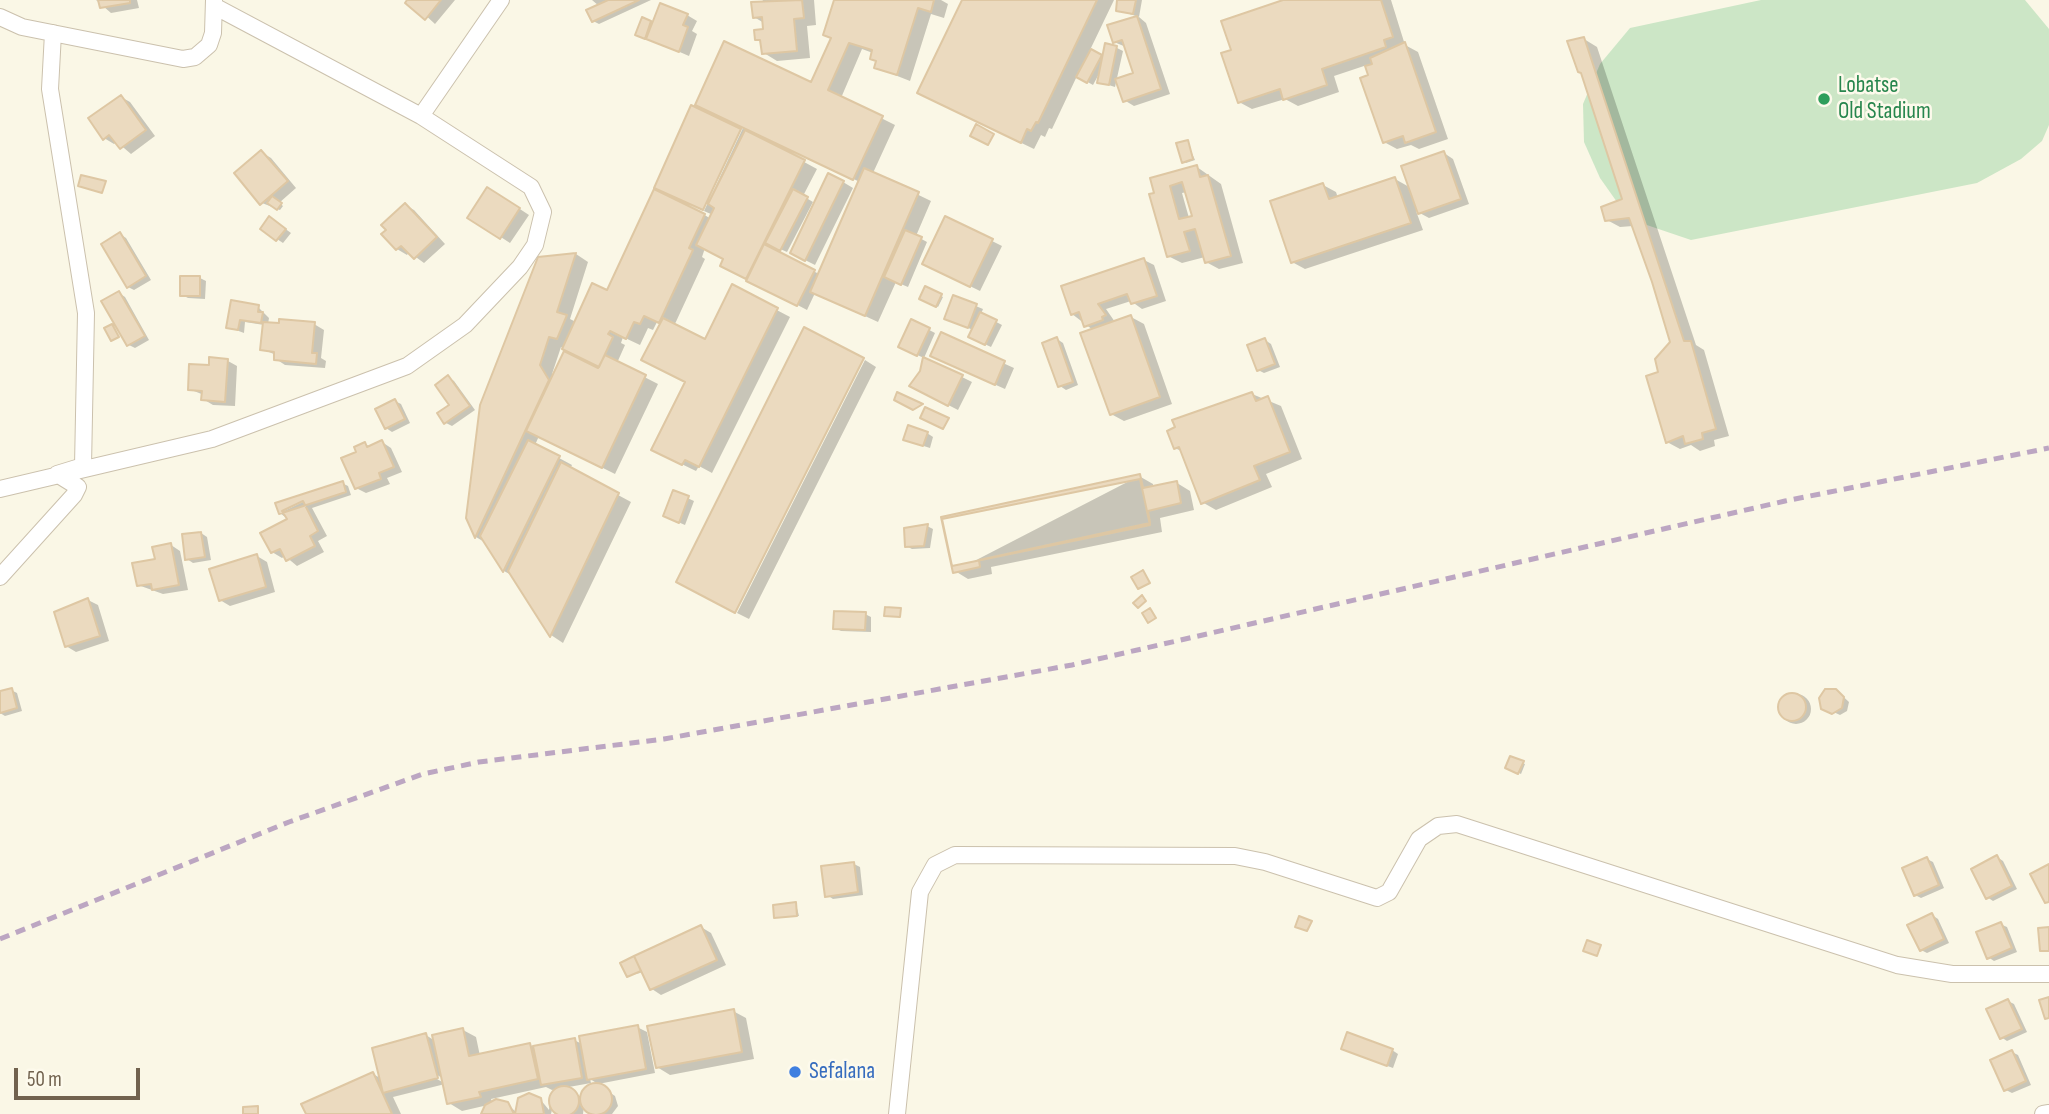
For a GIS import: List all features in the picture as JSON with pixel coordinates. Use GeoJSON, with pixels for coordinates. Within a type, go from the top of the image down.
{"type":"FeatureCollection","features":[{"type":"Feature","properties":{"kind":"street"},"geometry":{"type":"LineString","coordinates":[[421,116],[501,0]]}},
{"type":"Feature","properties":{"kind":"street"},"geometry":{"type":"LineString","coordinates":[[0,17],[22,27],[183,59],[195,57],[209,45],[214,3],[421,116],[531,187],[543,212],[535,245],[520,267],[489,303],[465,325],[423,356],[385,375],[212,439],[0,489]]}},
{"type":"Feature","properties":{"kind":"street"},"geometry":{"type":"LineString","coordinates":[[53,33],[50,89],[84,293],[87,338],[83,466],[57,474]]}},
{"type":"Feature","properties":{"kind":"street"},"geometry":{"type":"LineString","coordinates":[[0,577],[79,487],[57,474]]}},
{"type":"Feature","properties":{"kind":"street"},"geometry":{"type":"LineString","coordinates":[[897,1114],[920,892],[935,865],[955,855],[1235,856],[1265,862],[1377,898],[1389,892],[1419,839],[1438,826],[1457,824],[1898,965],[1952,974],[2049,974]]}},
{"type":"Feature","properties":{"kind":"street"},"geometry":{"type":"LineString","coordinates":[[2043,1114],[2049,1113]]}},
{"type":"Feature","properties":{"kind":"green space"},"geometry":{"type":"Polygon","coordinates":[[[1761,0],[2025,0],[2049,29],[2049,125],[2042,141],[2021,159],[1977,183],[1691,240],[1629,219],[1600,178],[1584,142],[1583,104],[1600,64],[1630,28],[1761,0]]]}},
{"type":"Feature","properties":{"kind":"building"},"geometry":{"type":"Polygon","coordinates":[[[98,0],[130,0],[130,3],[100,8],[98,0]]]}},
{"type":"Feature","properties":{"kind":"building"},"geometry":{"type":"Polygon","coordinates":[[[407,0],[441,0],[425,20],[405,3],[407,0]]]}},
{"type":"Feature","properties":{"kind":"building"},"geometry":{"type":"Polygon","coordinates":[[[608,0],[639,0],[592,22],[586,10],[608,0]]]}},
{"type":"Feature","properties":{"kind":"building"},"geometry":{"type":"Polygon","coordinates":[[[802,0],[804,18],[794,19],[797,51],[762,54],[760,40],[755,40],[754,30],[763,29],[762,17],[753,18],[751,2],[802,0]]]}},
{"type":"Feature","properties":{"kind":"building"},"geometry":{"type":"Polygon","coordinates":[[[834,0],[934,0],[931,12],[918,8],[897,75],[874,68],[876,61],[870,59],[872,50],[849,43],[828,90],[883,116],[853,180],[695,105],[724,41],[811,82],[831,38],[823,35],[834,0]]]}},
{"type":"Feature","properties":{"kind":"building"},"geometry":{"type":"Polygon","coordinates":[[[962,0],[1097,0],[1038,123],[1036,122],[1031,131],[1027,129],[1021,143],[917,93],[962,0]]]}},
{"type":"Feature","properties":{"kind":"building"},"geometry":{"type":"Polygon","coordinates":[[[1117,0],[1136,0],[1133,14],[1116,11],[1117,0]]]}},
{"type":"Feature","properties":{"kind":"building"},"geometry":{"type":"Polygon","coordinates":[[[1283,0],[1381,0],[1393,37],[1384,40],[1386,47],[1322,69],[1327,85],[1283,100],[1280,89],[1238,103],[1221,53],[1231,50],[1221,21],[1283,0]]]}},
{"type":"Feature","properties":{"kind":"building"},"geometry":{"type":"Polygon","coordinates":[[[660,3],[688,14],[683,25],[688,27],[679,52],[646,39],[660,3]]]}},
{"type":"Feature","properties":{"kind":"building"},"geometry":{"type":"Polygon","coordinates":[[[1137,16],[1161,89],[1123,102],[1115,79],[1133,73],[1122,40],[1113,43],[1107,25],[1137,16]]]}},
{"type":"Feature","properties":{"kind":"building"},"geometry":{"type":"Polygon","coordinates":[[[642,17],[651,21],[645,39],[635,35],[642,17]]]}},
{"type":"Feature","properties":{"kind":"building"},"geometry":{"type":"Polygon","coordinates":[[[1584,37],[1684,341],[1691,341],[1716,429],[1702,433],[1703,439],[1685,444],[1683,436],[1666,443],[1646,376],[1658,372],[1655,359],[1670,342],[1652,282],[1629,218],[1605,221],[1601,207],[1622,199],[1581,73],[1578,72],[1567,41],[1584,37]]]}},
{"type":"Feature","properties":{"kind":"building"},"geometry":{"type":"Polygon","coordinates":[[[1405,42],[1436,132],[1405,143],[1403,136],[1383,143],[1360,78],[1368,75],[1365,66],[1372,64],[1370,58],[1405,42]]]}},
{"type":"Feature","properties":{"kind":"building"},"geometry":{"type":"Polygon","coordinates":[[[1105,43],[1117,46],[1109,85],[1097,83],[1105,43]]]}},
{"type":"Feature","properties":{"kind":"building"},"geometry":{"type":"Polygon","coordinates":[[[1091,49],[1102,55],[1087,83],[1076,77],[1091,49]]]}},
{"type":"Feature","properties":{"kind":"building"},"geometry":{"type":"Polygon","coordinates":[[[121,95],[146,130],[120,149],[109,135],[103,140],[88,118],[121,95]]]}},
{"type":"Feature","properties":{"kind":"building"},"geometry":{"type":"Polygon","coordinates":[[[691,105],[741,129],[703,210],[654,188],[691,105]]]}},
{"type":"Feature","properties":{"kind":"building"},"geometry":{"type":"Polygon","coordinates":[[[976,124],[994,134],[988,145],[970,136],[976,124]]]}},
{"type":"Feature","properties":{"kind":"building"},"geometry":{"type":"Polygon","coordinates":[[[745,130],[805,160],[746,279],[720,266],[723,259],[696,245],[714,208],[708,204],[745,130]]]}},
{"type":"Feature","properties":{"kind":"building"},"geometry":{"type":"Polygon","coordinates":[[[1188,140],[1193,159],[1182,163],[1176,143],[1188,140]]]}},
{"type":"Feature","properties":{"kind":"building"},"geometry":{"type":"Polygon","coordinates":[[[261,150],[288,181],[260,205],[234,173],[261,150]]]}},
{"type":"Feature","properties":{"kind":"building"},"geometry":{"type":"Polygon","coordinates":[[[1444,151],[1461,199],[1418,214],[1401,166],[1444,151]]]}},
{"type":"Feature","properties":{"kind":"building"},"geometry":{"type":"Polygon","coordinates":[[[1197,165],[1200,177],[1208,175],[1231,256],[1205,263],[1195,229],[1184,232],[1190,251],[1167,257],[1149,194],[1154,193],[1150,178],[1197,165]],[[1182,182],[1170,186],[1179,219],[1192,216],[1182,182]]]}},
{"type":"Feature","properties":{"kind":"building"},"geometry":{"type":"Polygon","coordinates":[[[864,168],[919,192],[865,316],[810,292],[864,168]]]}},
{"type":"Feature","properties":{"kind":"building"},"geometry":{"type":"Polygon","coordinates":[[[828,173],[844,181],[805,261],[790,253],[828,173]]]}},
{"type":"Feature","properties":{"kind":"building"},"geometry":{"type":"Polygon","coordinates":[[[81,175],[106,181],[102,193],[78,186],[81,175]]]}},
{"type":"Feature","properties":{"kind":"building"},"geometry":{"type":"Polygon","coordinates":[[[1395,177],[1411,223],[1291,263],[1270,201],[1323,183],[1329,199],[1395,177]]]}},
{"type":"Feature","properties":{"kind":"building"},"geometry":{"type":"Polygon","coordinates":[[[487,187],[520,208],[500,239],[467,218],[487,187]]]}},
{"type":"Feature","properties":{"kind":"building"},"geometry":{"type":"Polygon","coordinates":[[[654,189],[705,214],[689,248],[693,250],[659,323],[644,316],[640,324],[634,322],[626,339],[610,331],[608,334],[613,337],[599,367],[562,349],[592,283],[607,290],[654,189]]]}},
{"type":"Feature","properties":{"kind":"building"},"geometry":{"type":"Polygon","coordinates":[[[793,189],[808,197],[780,251],[765,243],[793,189]]]}},
{"type":"Feature","properties":{"kind":"building"},"geometry":{"type":"Polygon","coordinates":[[[272,196],[282,203],[277,210],[267,203],[272,196]]]}},
{"type":"Feature","properties":{"kind":"building"},"geometry":{"type":"Polygon","coordinates":[[[405,203],[437,237],[414,259],[401,246],[396,250],[381,234],[386,230],[381,225],[405,203]]]}},
{"type":"Feature","properties":{"kind":"building"},"geometry":{"type":"Polygon","coordinates":[[[269,216],[286,229],[276,241],[260,229],[269,216]]]}},
{"type":"Feature","properties":{"kind":"building"},"geometry":{"type":"Polygon","coordinates":[[[945,216],[993,239],[970,287],[922,264],[945,216]]]}},
{"type":"Feature","properties":{"kind":"building"},"geometry":{"type":"Polygon","coordinates":[[[905,230],[922,237],[901,285],[884,277],[905,230]]]}},
{"type":"Feature","properties":{"kind":"building"},"geometry":{"type":"Polygon","coordinates":[[[120,232],[146,276],[127,288],[101,244],[120,232]]]}},
{"type":"Feature","properties":{"kind":"building"},"geometry":{"type":"Polygon","coordinates":[[[764,244],[815,270],[797,306],[746,281],[764,244]]]}},
{"type":"Feature","properties":{"kind":"building"},"geometry":{"type":"Polygon","coordinates":[[[576,253],[557,312],[567,315],[557,339],[549,337],[540,365],[549,380],[475,538],[466,518],[480,405],[538,257],[576,253]]]}},
{"type":"Feature","properties":{"kind":"building"},"geometry":{"type":"Polygon","coordinates":[[[1144,258],[1157,296],[1131,304],[1127,294],[1098,304],[1106,315],[1102,317],[1103,320],[1084,327],[1079,312],[1071,315],[1061,286],[1144,258]]]}},
{"type":"Feature","properties":{"kind":"building"},"geometry":{"type":"Polygon","coordinates":[[[180,276],[200,276],[200,296],[180,296],[180,276]]]}},
{"type":"Feature","properties":{"kind":"building"},"geometry":{"type":"Polygon","coordinates":[[[732,284],[778,308],[699,467],[685,460],[682,465],[651,450],[685,382],[641,360],[663,318],[705,339],[732,284]]]}},
{"type":"Feature","properties":{"kind":"building"},"geometry":{"type":"Polygon","coordinates":[[[925,286],[942,294],[936,307],[919,299],[925,286]]]}},
{"type":"Feature","properties":{"kind":"building"},"geometry":{"type":"Polygon","coordinates":[[[119,291],[145,336],[127,346],[101,301],[119,291]]]}},
{"type":"Feature","properties":{"kind":"building"},"geometry":{"type":"Polygon","coordinates":[[[953,295],[977,304],[968,328],[944,319],[953,295]]]}},
{"type":"Feature","properties":{"kind":"building"},"geometry":{"type":"Polygon","coordinates":[[[231,300],[259,305],[258,312],[263,312],[261,323],[240,320],[238,330],[226,328],[231,300]]]}},
{"type":"Feature","properties":{"kind":"building"},"geometry":{"type":"Polygon","coordinates":[[[980,312],[997,320],[985,345],[968,337],[980,312]]]}},
{"type":"Feature","properties":{"kind":"building"},"geometry":{"type":"Polygon","coordinates":[[[1131,315],[1160,397],[1110,415],[1080,333],[1131,315]]]}},
{"type":"Feature","properties":{"kind":"building"},"geometry":{"type":"Polygon","coordinates":[[[279,319],[315,322],[312,353],[317,353],[316,364],[274,360],[274,352],[260,350],[263,322],[279,323],[279,319]]]}},
{"type":"Feature","properties":{"kind":"building"},"geometry":{"type":"Polygon","coordinates":[[[911,319],[930,328],[917,356],[898,347],[911,319]]]}},
{"type":"Feature","properties":{"kind":"building"},"geometry":{"type":"Polygon","coordinates":[[[112,324],[119,337],[111,341],[104,328],[112,324]]]}},
{"type":"Feature","properties":{"kind":"building"},"geometry":{"type":"Polygon","coordinates":[[[804,327],[864,358],[735,613],[676,582],[804,327]]]}},
{"type":"Feature","properties":{"kind":"building"},"geometry":{"type":"Polygon","coordinates":[[[941,332],[1005,361],[995,385],[930,356],[941,332]]]}},
{"type":"Feature","properties":{"kind":"building"},"geometry":{"type":"Polygon","coordinates":[[[1057,337],[1073,382],[1058,387],[1042,343],[1057,337]]]}},
{"type":"Feature","properties":{"kind":"building"},"geometry":{"type":"Polygon","coordinates":[[[1265,338],[1275,364],[1257,371],[1247,345],[1265,338]]]}},
{"type":"Feature","properties":{"kind":"building"},"geometry":{"type":"Polygon","coordinates":[[[564,351],[598,368],[605,355],[646,375],[602,468],[526,431],[564,351]]]}},
{"type":"Feature","properties":{"kind":"building"},"geometry":{"type":"Polygon","coordinates":[[[209,357],[228,359],[225,402],[201,400],[202,391],[188,390],[189,364],[209,365],[209,357]]]}},
{"type":"Feature","properties":{"kind":"building"},"geometry":{"type":"Polygon","coordinates":[[[923,357],[963,375],[948,406],[909,386],[920,371],[923,357]]]}},
{"type":"Feature","properties":{"kind":"building"},"geometry":{"type":"Polygon","coordinates":[[[448,375],[470,406],[444,424],[437,413],[449,405],[435,385],[448,375]]]}},
{"type":"Feature","properties":{"kind":"building"},"geometry":{"type":"Polygon","coordinates":[[[897,392],[923,404],[913,410],[894,400],[897,392]]]}},
{"type":"Feature","properties":{"kind":"building"},"geometry":{"type":"Polygon","coordinates":[[[1252,392],[1256,401],[1268,396],[1290,452],[1254,466],[1260,480],[1201,504],[1179,447],[1174,449],[1167,431],[1175,427],[1172,420],[1252,392]]]}},
{"type":"Feature","properties":{"kind":"building"},"geometry":{"type":"Polygon","coordinates":[[[395,399],[405,419],[385,429],[375,409],[395,399]]]}},
{"type":"Feature","properties":{"kind":"building"},"geometry":{"type":"Polygon","coordinates":[[[925,407],[949,418],[943,429],[920,418],[925,407]]]}},
{"type":"Feature","properties":{"kind":"building"},"geometry":{"type":"Polygon","coordinates":[[[908,425],[928,432],[923,446],[903,440],[908,425]]]}},
{"type":"Feature","properties":{"kind":"building"},"geometry":{"type":"Polygon","coordinates":[[[382,440],[394,467],[379,473],[381,479],[355,489],[341,458],[356,452],[354,447],[365,442],[367,447],[382,440]]]}},
{"type":"Feature","properties":{"kind":"building"},"geometry":{"type":"Polygon","coordinates":[[[528,440],[560,456],[503,572],[480,536],[528,440]]]}},
{"type":"Feature","properties":{"kind":"building"},"geometry":{"type":"Polygon","coordinates":[[[561,462],[619,493],[550,637],[508,571],[561,462]]]}},
{"type":"Feature","properties":{"kind":"building"},"geometry":{"type":"Polygon","coordinates":[[[1140,474],[1143,488],[1177,481],[1181,503],[1148,511],[1150,523],[979,560],[980,567],[953,573],[941,517],[1140,474]]]}},
{"type":"Feature","properties":{"kind":"building"},"geometry":{"type":"Polygon","coordinates":[[[1140,479],[1150,525],[952,566],[942,519],[1140,479]]]}},
{"type":"Feature","properties":{"kind":"building"},"geometry":{"type":"Polygon","coordinates":[[[343,481],[346,492],[279,514],[275,503],[343,481]]]}},
{"type":"Feature","properties":{"kind":"building"},"geometry":{"type":"Polygon","coordinates":[[[673,490],[689,496],[679,523],[663,516],[673,490]]]}},
{"type":"Feature","properties":{"kind":"building"},"geometry":{"type":"Polygon","coordinates":[[[303,501],[318,531],[310,536],[315,546],[286,561],[280,549],[271,553],[260,533],[287,519],[282,511],[303,501]]]}},
{"type":"Feature","properties":{"kind":"building"},"geometry":{"type":"Polygon","coordinates":[[[928,524],[924,546],[905,547],[904,528],[928,524]]]}},
{"type":"Feature","properties":{"kind":"building"},"geometry":{"type":"Polygon","coordinates":[[[201,532],[205,557],[185,560],[182,534],[201,532]]]}},
{"type":"Feature","properties":{"kind":"building"},"geometry":{"type":"Polygon","coordinates":[[[171,543],[179,585],[152,590],[151,584],[137,586],[132,563],[155,559],[152,547],[171,543]]]}},
{"type":"Feature","properties":{"kind":"building"},"geometry":{"type":"Polygon","coordinates":[[[257,554],[266,587],[219,601],[209,569],[257,554]]]}},
{"type":"Feature","properties":{"kind":"building"},"geometry":{"type":"Polygon","coordinates":[[[1143,570],[1150,583],[1138,589],[1131,577],[1143,570]]]}},
{"type":"Feature","properties":{"kind":"building"},"geometry":{"type":"Polygon","coordinates":[[[1142,595],[1146,601],[1138,608],[1133,603],[1142,595]]]}},
{"type":"Feature","properties":{"kind":"building"},"geometry":{"type":"Polygon","coordinates":[[[88,598],[100,636],[65,647],[54,612],[88,598]]]}},
{"type":"Feature","properties":{"kind":"building"},"geometry":{"type":"Polygon","coordinates":[[[885,607],[901,608],[900,617],[884,616],[885,607]]]}},
{"type":"Feature","properties":{"kind":"building"},"geometry":{"type":"Polygon","coordinates":[[[1150,608],[1156,618],[1148,623],[1142,613],[1150,608]]]}},
{"type":"Feature","properties":{"kind":"building"},"geometry":{"type":"Polygon","coordinates":[[[834,611],[866,612],[865,630],[833,629],[834,611]]]}},
{"type":"Feature","properties":{"kind":"building"},"geometry":{"type":"Polygon","coordinates":[[[12,688],[17,708],[0,713],[0,691],[12,688]]]}},
{"type":"Feature","properties":{"kind":"building"},"geometry":{"type":"Polygon","coordinates":[[[1825,689],[1836,689],[1844,697],[1842,708],[1832,714],[1821,709],[1819,698],[1825,689]]]}},
{"type":"Feature","properties":{"kind":"building"},"geometry":{"type":"Polygon","coordinates":[[[1792,693],[1802,697],[1806,707],[1802,717],[1792,721],[1782,717],[1778,707],[1782,697],[1792,693]]]}},
{"type":"Feature","properties":{"kind":"building"},"geometry":{"type":"Polygon","coordinates":[[[1510,756],[1524,761],[1518,774],[1505,768],[1510,756]]]}},
{"type":"Feature","properties":{"kind":"building"},"geometry":{"type":"Polygon","coordinates":[[[1997,855],[2012,886],[1986,899],[1971,869],[1997,855]]]}},
{"type":"Feature","properties":{"kind":"building"},"geometry":{"type":"Polygon","coordinates":[[[1927,857],[1939,885],[1914,896],[1902,868],[1927,857]]]}},
{"type":"Feature","properties":{"kind":"building"},"geometry":{"type":"Polygon","coordinates":[[[854,862],[858,892],[825,897],[821,866],[854,862]]]}},
{"type":"Feature","properties":{"kind":"building"},"geometry":{"type":"Polygon","coordinates":[[[2049,864],[2049,902],[2045,903],[2030,874],[2049,864]]]}},
{"type":"Feature","properties":{"kind":"building"},"geometry":{"type":"Polygon","coordinates":[[[796,902],[797,916],[774,918],[773,905],[796,902]]]}},
{"type":"Feature","properties":{"kind":"building"},"geometry":{"type":"Polygon","coordinates":[[[1932,913],[1944,939],[1920,951],[1907,925],[1932,913]]]}},
{"type":"Feature","properties":{"kind":"building"},"geometry":{"type":"Polygon","coordinates":[[[1299,916],[1312,921],[1307,931],[1295,927],[1299,916]]]}},
{"type":"Feature","properties":{"kind":"building"},"geometry":{"type":"Polygon","coordinates":[[[2001,922],[2012,948],[1987,959],[1976,932],[2001,922]]]}},
{"type":"Feature","properties":{"kind":"building"},"geometry":{"type":"Polygon","coordinates":[[[701,925],[717,960],[650,990],[634,956],[701,925]]]}},
{"type":"Feature","properties":{"kind":"building"},"geometry":{"type":"Polygon","coordinates":[[[2049,927],[2049,951],[2040,951],[2038,928],[2049,927]]]}},
{"type":"Feature","properties":{"kind":"building"},"geometry":{"type":"Polygon","coordinates":[[[1587,940],[1601,945],[1597,956],[1583,951],[1587,940]]]}},
{"type":"Feature","properties":{"kind":"building"},"geometry":{"type":"Polygon","coordinates":[[[634,956],[641,971],[627,977],[620,963],[634,956]]]}},
{"type":"Feature","properties":{"kind":"building"},"geometry":{"type":"Polygon","coordinates":[[[2049,997],[2049,1018],[2045,1019],[2039,1000],[2049,997]]]}},
{"type":"Feature","properties":{"kind":"building"},"geometry":{"type":"Polygon","coordinates":[[[2008,999],[2022,1029],[2000,1039],[1986,1009],[2008,999]]]}},
{"type":"Feature","properties":{"kind":"building"},"geometry":{"type":"Polygon","coordinates":[[[734,1009],[742,1052],[656,1068],[647,1026],[734,1009]]]}},
{"type":"Feature","properties":{"kind":"building"},"geometry":{"type":"Polygon","coordinates":[[[638,1025],[646,1069],[587,1080],[579,1036],[638,1025]]]}},
{"type":"Feature","properties":{"kind":"building"},"geometry":{"type":"Polygon","coordinates":[[[463,1028],[469,1056],[530,1043],[538,1079],[479,1092],[481,1097],[447,1104],[432,1035],[463,1028]]]}},
{"type":"Feature","properties":{"kind":"building"},"geometry":{"type":"Polygon","coordinates":[[[1347,1032],[1393,1049],[1387,1066],[1341,1049],[1347,1032]]]}},
{"type":"Feature","properties":{"kind":"building"},"geometry":{"type":"Polygon","coordinates":[[[426,1033],[438,1078],[383,1093],[372,1048],[426,1033]]]}},
{"type":"Feature","properties":{"kind":"building"},"geometry":{"type":"Polygon","coordinates":[[[575,1038],[582,1078],[541,1085],[533,1046],[575,1038]]]}},
{"type":"Feature","properties":{"kind":"building"},"geometry":{"type":"Polygon","coordinates":[[[2012,1050],[2026,1081],[2004,1091],[1990,1060],[2012,1050]]]}},
{"type":"Feature","properties":{"kind":"building"},"geometry":{"type":"Polygon","coordinates":[[[373,1072],[392,1114],[306,1114],[301,1104],[373,1072]]]}},
{"type":"Feature","properties":{"kind":"building"},"geometry":{"type":"Polygon","coordinates":[[[596,1083],[607,1088],[612,1099],[607,1110],[596,1115],[585,1110],[580,1099],[585,1088],[596,1083]]]}},
{"type":"Feature","properties":{"kind":"building"},"geometry":{"type":"Polygon","coordinates":[[[564,1086],[575,1090],[579,1101],[575,1112],[564,1116],[553,1112],[549,1101],[553,1090],[564,1086]]]}},
{"type":"Feature","properties":{"kind":"building"},"geometry":{"type":"Polygon","coordinates":[[[529,1093],[541,1098],[544,1114],[515,1114],[518,1098],[529,1093]]]}},
{"type":"Feature","properties":{"kind":"building"},"geometry":{"type":"Polygon","coordinates":[[[496,1099],[508,1102],[514,1114],[481,1114],[485,1105],[496,1099]]]}},
{"type":"Feature","properties":{"kind":"building"},"geometry":{"type":"Polygon","coordinates":[[[258,1106],[258,1114],[243,1114],[243,1107],[258,1106]]]}},
{"type":"Feature","properties":{"kind":"railway"},"geometry":{"type":"LineString","coordinates":[[0,939],[289,822],[423,774],[479,762],[664,739],[1072,665],[1785,501],[2049,448]]}},
{"type":"Feature","properties":{"kind":"place","name":"Lobatse Old Stadium"},"geometry":{"type":"Point","coordinates":[1824,99]}},
{"type":"Feature","properties":{"kind":"place","name":"Sefalana"},"geometry":{"type":"Point","coordinates":[795,1072]}}]}
